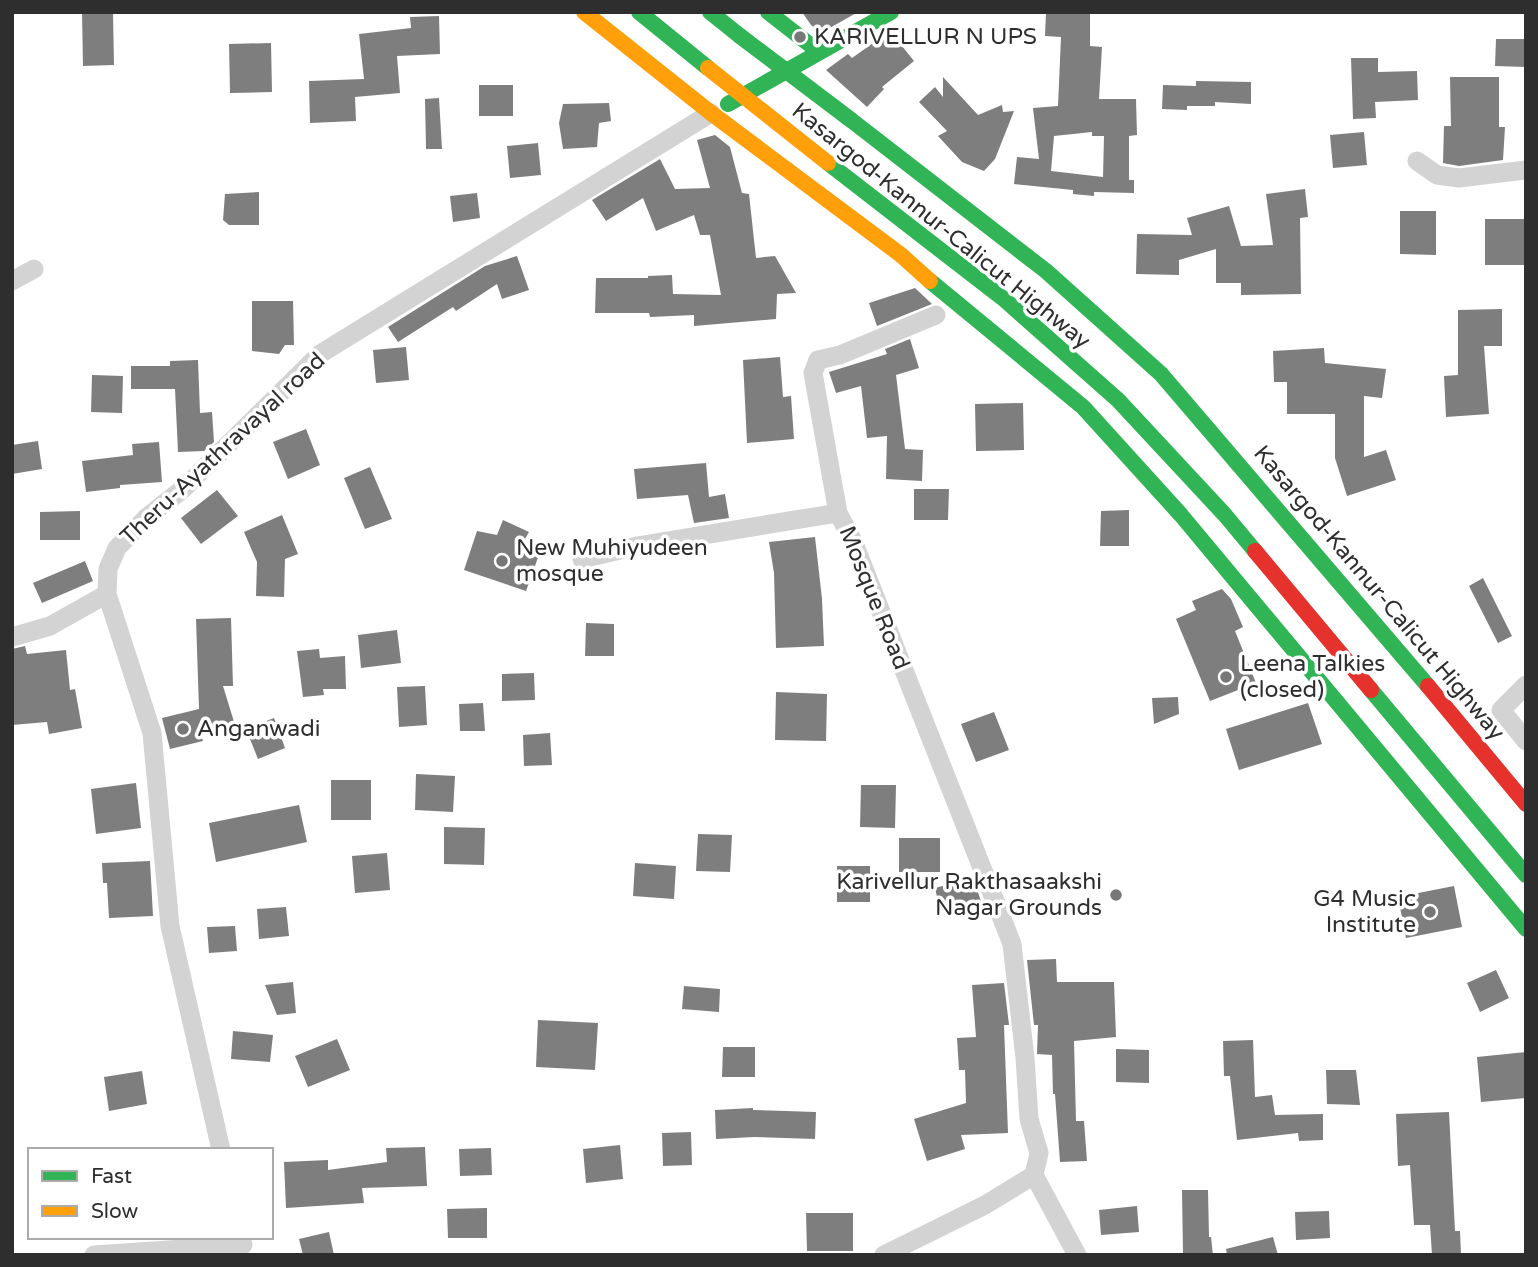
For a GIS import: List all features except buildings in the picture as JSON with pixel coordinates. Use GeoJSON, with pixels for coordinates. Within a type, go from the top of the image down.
{"type":"FeatureCollection","features":[{"type":"Feature","properties":{"kind":"main road"},"geometry":{"type":"LineString","coordinates":[[584,12],[711,113],[901,255],[1083,407],[1181,515],[1526,929]]}},
{"type":"Feature","properties":{"kind":"main road","name":"Kasargod-Kannur-Calicut Highway"},"geometry":{"type":"LineString","coordinates":[[639,12],[1005,300],[1118,400],[1225,515],[1526,875]]}},
{"type":"Feature","properties":{"kind":"main road","name":"Kasargod-Kannur-Calicut Highway"},"geometry":{"type":"LineString","coordinates":[[710,12],[1046,271],[1161,374],[1440,698],[1526,804]]}},
{"type":"Feature","properties":{"kind":"main road"},"geometry":{"type":"LineString","coordinates":[[768,12],[818,51]]}},
{"type":"Feature","properties":{"kind":"main road"},"geometry":{"type":"LineString","coordinates":[[711,113],[891,12]]}},
{"type":"Feature","properties":{"kind":"street","name":"Theru-Ayathravayal road"},"geometry":{"type":"LineString","coordinates":[[221,1148],[170,926],[152,733],[107,594],[108,569],[117,548],[146,518],[184,488],[320,354],[711,113]]}},
{"type":"Feature","properties":{"kind":"street"},"geometry":{"type":"LineString","coordinates":[[1417,161],[1437,175],[1459,177],[1526,170]]}},
{"type":"Feature","properties":{"kind":"street"},"geometry":{"type":"LineString","coordinates":[[12,281],[34,269]]}},
{"type":"Feature","properties":{"kind":"street","name":"Mosque Road"},"geometry":{"type":"LineString","coordinates":[[936,315],[840,355],[818,360],[813,373],[838,513],[853,541],[1012,944],[1030,1119],[1039,1153],[1034,1175]]}},
{"type":"Feature","properties":{"kind":"street"},"geometry":{"type":"LineString","coordinates":[[582,559],[637,546],[838,513]]}},
{"type":"Feature","properties":{"kind":"street"},"geometry":{"type":"LineString","coordinates":[[12,637],[50,625],[107,594]]}},
{"type":"Feature","properties":{"kind":"street"},"geometry":{"type":"LineString","coordinates":[[1526,685],[1501,710],[1526,741]]}},
{"type":"Feature","properties":{"kind":"street"},"geometry":{"type":"LineString","coordinates":[[884,1255],[985,1205],[1034,1175],[1076,1255]]}},
{"type":"Feature","properties":{"kind":"street"},"geometry":{"type":"LineString","coordinates":[[94,1255],[244,1246]]}},
{"type":"Feature","properties":{"kind":"traffic: fast"},"geometry":{"type":"LineString","coordinates":[[639,12],[708,68]]}},
{"type":"Feature","properties":{"kind":"traffic: fast"},"geometry":{"type":"LineString","coordinates":[[710,12],[740,36]]}},
{"type":"Feature","properties":{"kind":"traffic: fast"},"geometry":{"type":"LineString","coordinates":[[768,12],[818,51]]}},
{"type":"Feature","properties":{"kind":"traffic: fast"},"geometry":{"type":"LineString","coordinates":[[728,104],[891,12]]}},
{"type":"Feature","properties":{"kind":"traffic: fast"},"geometry":{"type":"LineString","coordinates":[[740,36],[851,120]]}},
{"type":"Feature","properties":{"kind":"traffic: fast"},"geometry":{"type":"LineString","coordinates":[[851,120],[1046,271],[1161,374],[1428,686]]}},
{"type":"Feature","properties":{"kind":"traffic: fast"},"geometry":{"type":"LineString","coordinates":[[828,163],[1005,300],[1118,400],[1255,551]]}},
{"type":"Feature","properties":{"kind":"traffic: fast"},"geometry":{"type":"LineString","coordinates":[[930,281],[1083,407],[1181,515],[1526,929]]}},
{"type":"Feature","properties":{"kind":"traffic: fast"},"geometry":{"type":"LineString","coordinates":[[1371,690],[1526,875]]}},
{"type":"Feature","properties":{"kind":"traffic: slow"},"geometry":{"type":"LineString","coordinates":[[584,12],[711,113],[901,255],[930,281]]}},
{"type":"Feature","properties":{"kind":"traffic: slow"},"geometry":{"type":"LineString","coordinates":[[708,68],[828,163]]}},
{"type":"Feature","properties":{"kind":"traffic: jam"},"geometry":{"type":"LineString","coordinates":[[1255,551],[1371,690]]}},
{"type":"Feature","properties":{"kind":"traffic: jam"},"geometry":{"type":"LineString","coordinates":[[1428,686],[1526,804]]}},
{"type":"Feature","properties":{"kind":"place","name":"KARIVELLUR N UPS"},"geometry":{"type":"Point","coordinates":[800,37]}},
{"type":"Feature","properties":{"kind":"place","name":"New Muhiyudeen mosque"},"geometry":{"type":"Point","coordinates":[502,561]}},
{"type":"Feature","properties":{"kind":"place","name":"Leena Talkies (closed)"},"geometry":{"type":"Point","coordinates":[1226,677]}},
{"type":"Feature","properties":{"kind":"place","name":"Anganwadi"},"geometry":{"type":"Point","coordinates":[183,729]}},
{"type":"Feature","properties":{"kind":"place","name":"Karivellur Rakthasaakshi Nagar Grounds"},"geometry":{"type":"Point","coordinates":[1116,895]}},
{"type":"Feature","properties":{"kind":"place","name":"G4 Music Institute"},"geometry":{"type":"Point","coordinates":[1430,912]}}]}
